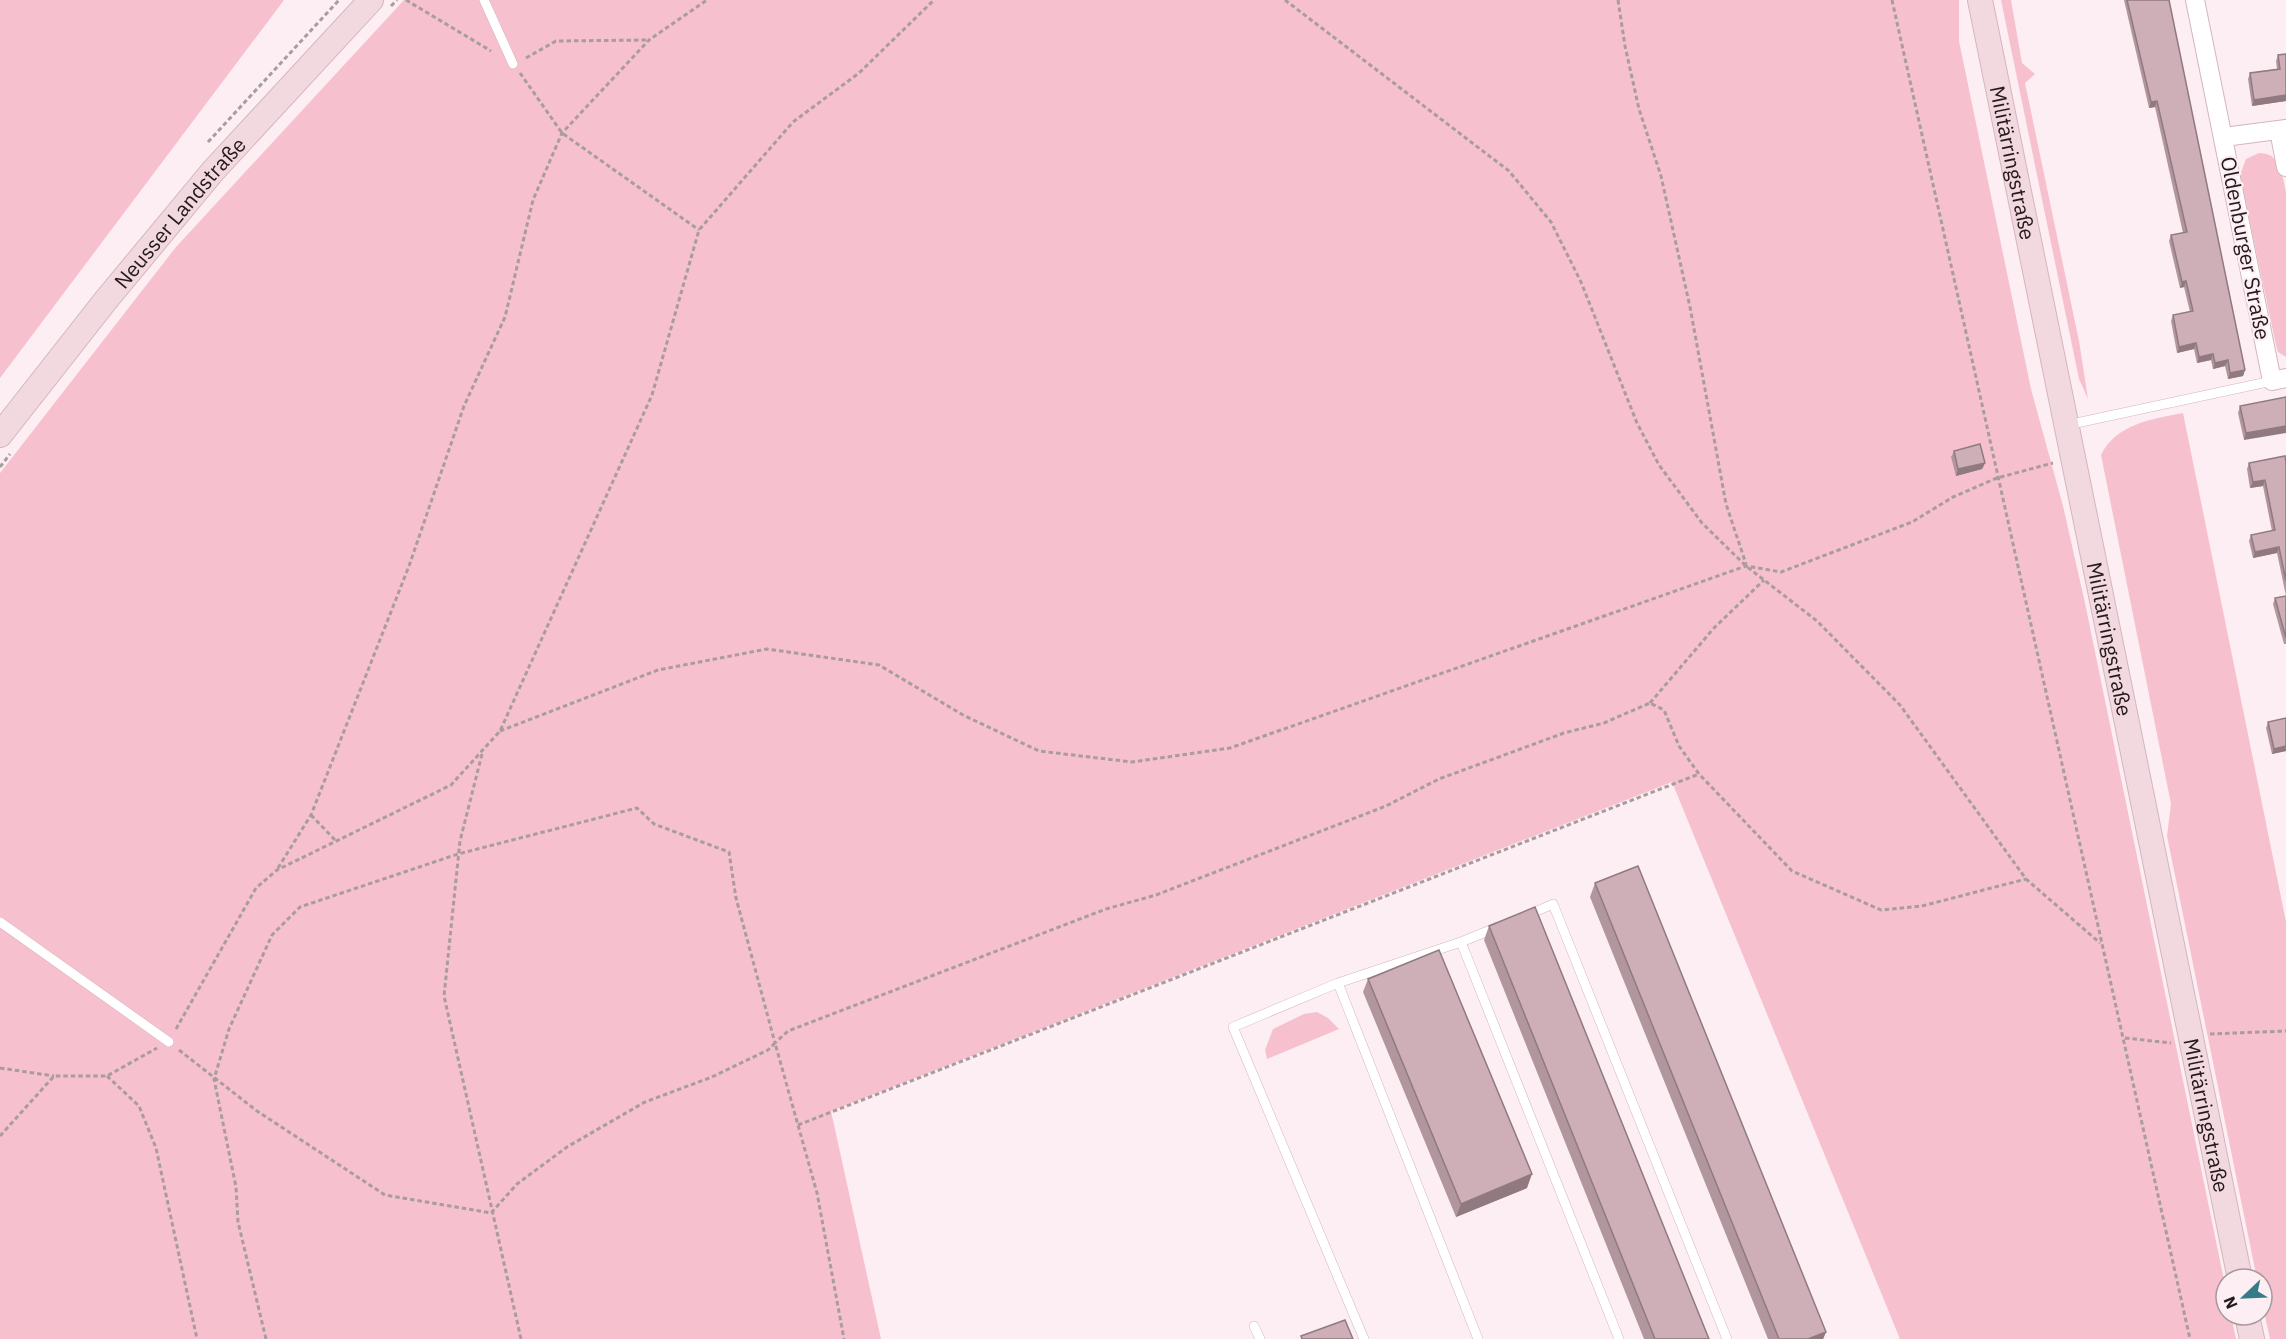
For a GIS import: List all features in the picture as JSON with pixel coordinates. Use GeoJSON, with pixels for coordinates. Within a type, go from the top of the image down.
{"type":"FeatureCollection","features":[{"type":"Feature","properties":{"kind":"main road","name":"Militärringstraße"},"geometry":{"type":"LineString","coordinates":[[1980,0],[2238,1267]]}},
{"type":"Feature","properties":{"kind":"main road","name":"Neusser Landstraße"},"geometry":{"type":"LineString","coordinates":[[7,442],[106,300],[213,171],[380,4]]}},
{"type":"Feature","properties":{"kind":"street","name":"Oldenburger Straße"},"geometry":{"type":"LineString","coordinates":[[2195,0],[2279,380]]}},
{"type":"Feature","properties":{"kind":"street","name":"Oldenburger Straße"},"geometry":{"type":"LineString","coordinates":[[2224,137],[2282,130],[2286,167]]}},
{"type":"Feature","properties":{"kind":"lane"},"geometry":{"type":"LineString","coordinates":[[484,0],[513,64]]}},
{"type":"Feature","properties":{"kind":"lane"},"geometry":{"type":"LineString","coordinates":[[2069,435],[2279,380]]}},
{"type":"Feature","properties":{"kind":"lane"},"geometry":{"type":"LineString","coordinates":[[1522,917],[1553,904],[1727,1339]]}},
{"type":"Feature","properties":{"kind":"lane"},"geometry":{"type":"LineString","coordinates":[[1364,1339],[1233,1027],[1338,983],[1461,942],[1512,921]]}},
{"type":"Feature","properties":{"kind":"lane"},"geometry":{"type":"LineString","coordinates":[[0,922],[169,1042]]}},
{"type":"Feature","properties":{"kind":"lane"},"geometry":{"type":"LineString","coordinates":[[1461,942],[1619,1339]]}},
{"type":"Feature","properties":{"kind":"lane"},"geometry":{"type":"LineString","coordinates":[[1338,983],[1478,1339]]}},
{"type":"Feature","properties":{"kind":"lane"},"geometry":{"type":"LineString","coordinates":[[1254,1326],[1260,1339]]}},
{"type":"Feature","properties":{"kind":"path"},"geometry":{"type":"LineString","coordinates":[[380,4],[397,0]]}},
{"type":"Feature","properties":{"kind":"path"},"geometry":{"type":"LineString","coordinates":[[406,0],[513,64],[562,133],[699,230]]}},
{"type":"Feature","properties":{"kind":"path"},"geometry":{"type":"LineString","coordinates":[[277,870],[311,814],[409,566],[464,406],[505,317],[533,200],[562,133],[650,40],[707,0]]}},
{"type":"Feature","properties":{"kind":"path"},"geometry":{"type":"LineString","coordinates":[[0,1068],[54,1076],[107,1076],[169,1042],[256,888],[277,870],[451,785],[483,752],[500,731],[652,395],[699,230],[794,122],[859,73],[934,0]]}},
{"type":"Feature","properties":{"kind":"path"},"geometry":{"type":"LineString","coordinates":[[1285,0],[1509,171],[1551,222],[1581,282],[1637,423],[1659,465],[1702,523],[1746,566],[1817,621],[1900,705],[2026,879],[2101,944]]}},
{"type":"Feature","properties":{"kind":"path"},"geometry":{"type":"LineString","coordinates":[[1618,0],[1625,46],[1639,109],[1660,176],[1690,307],[1726,504],[1746,566]]}},
{"type":"Feature","properties":{"kind":"path"},"geometry":{"type":"LineString","coordinates":[[1893,0],[1997,478],[2101,944],[2125,1038],[2190,1339]]}},
{"type":"Feature","properties":{"kind":"path"},"geometry":{"type":"LineString","coordinates":[[513,64],[556,41],[650,40]]}},
{"type":"Feature","properties":{"kind":"path"},"geometry":{"type":"LineString","coordinates":[[500,731],[658,670],[767,649],[879,665],[963,715],[1039,751],[1132,762],[1230,748],[1746,566],[1781,572],[1912,522],[1953,497],[1997,478],[2053,464],[2057,448],[2069,435]]}},
{"type":"Feature","properties":{"kind":"path"},"geometry":{"type":"LineString","coordinates":[[0,467],[7,442]]}},
{"type":"Feature","properties":{"kind":"path"},"geometry":{"type":"LineString","coordinates":[[492,1213],[517,1184],[567,1147],[645,1102],[712,1077],[768,1050],[788,1031],[1106,909],[1155,896],[1386,806],[1439,779],[1564,733],[1604,723],[1650,703],[1714,628],[1764,580]]}},
{"type":"Feature","properties":{"kind":"path"},"geometry":{"type":"LineString","coordinates":[[1650,703],[1664,710],[1679,746],[1699,774],[1792,871],[1881,910],[1922,906],[2026,879]]}},
{"type":"Feature","properties":{"kind":"path"},"geometry":{"type":"LineString","coordinates":[[483,752],[458,854],[444,996],[521,1339]]}},
{"type":"Feature","properties":{"kind":"path"},"geometry":{"type":"LineString","coordinates":[[798,1125],[1699,774]]}},
{"type":"Feature","properties":{"kind":"path"},"geometry":{"type":"LineString","coordinates":[[266,1339],[238,1222],[236,1187],[214,1078],[229,1029],[272,935],[300,907],[458,854],[636,808],[654,824],[729,852],[736,898],[817,1193],[844,1339]]}},
{"type":"Feature","properties":{"kind":"path"},"geometry":{"type":"LineString","coordinates":[[311,814],[336,841]]}},
{"type":"Feature","properties":{"kind":"path"},"geometry":{"type":"LineString","coordinates":[[2125,1038],[2171,1043],[2209,1034],[2286,1031]]}},
{"type":"Feature","properties":{"kind":"path"},"geometry":{"type":"LineString","coordinates":[[169,1042],[257,1111],[385,1195],[492,1213]]}},
{"type":"Feature","properties":{"kind":"path"},"geometry":{"type":"LineString","coordinates":[[0,1136],[54,1076]]}},
{"type":"Feature","properties":{"kind":"path"},"geometry":{"type":"LineString","coordinates":[[107,1076],[139,1106],[156,1148],[197,1339]]}},
{"type":"Feature","properties":{"kind":"shaded area"},"geometry":{"type":"Polygon","coordinates":[[[0,0],[284,0],[0,378],[0,0]]]}},
{"type":"Feature","properties":{"kind":"shaded area"},"geometry":{"type":"Polygon","coordinates":[[[404,0],[1959,0],[1959,41],[2031,389],[2063,506],[2085,603],[2221,1267],[2214,1267],[2214,1327],[2234,1327],[2236,1339],[1900,1339],[1672,782],[831,1111],[881,1339],[0,1339],[0,473],[176,247],[404,0]]]}},
{"type":"Feature","properties":{"kind":"shaded area"},"geometry":{"type":"Polygon","coordinates":[[[2001,0],[2011,0],[2022,63],[2035,74],[2025,83],[2079,341],[2088,399],[2079,379],[2001,0]]]}},
{"type":"Feature","properties":{"kind":"shaded area"},"geometry":{"type":"Polygon","coordinates":[[[2259,153],[2266,154],[2276,161],[2282,172],[2286,192],[2286,357],[2278,352],[2276,345],[2240,175],[2246,159],[2259,153]]]}},
{"type":"Feature","properties":{"kind":"shaded area"},"geometry":{"type":"Polygon","coordinates":[[[2183,413],[2286,922],[2286,1339],[2270,1339],[2267,1327],[2274,1327],[2274,1267],[2255,1267],[2167,836],[2171,804],[2101,455],[2116,436],[2147,421],[2183,413]]]}},
{"type":"Feature","properties":{"kind":"shaded area"},"geometry":{"type":"Polygon","coordinates":[[[1317,1012],[1328,1018],[1339,1029],[1267,1059],[1265,1050],[1273,1029],[1304,1014],[1317,1012]]]}},
{"type":"Feature","properties":{"kind":"building"},"geometry":{"type":"Polygon","coordinates":[[[2127,0],[2169,0],[2245,370],[2230,373],[2228,360],[2215,363],[2213,354],[2199,357],[2196,343],[2179,347],[2173,315],[2193,311],[2186,281],[2182,282],[2171,235],[2187,232],[2157,101],[2151,102],[2127,0]]]}},
{"type":"Feature","properties":{"kind":"building"},"geometry":{"type":"Polygon","coordinates":[[[2286,54],[2286,95],[2254,100],[2250,73],[2280,69],[2278,55],[2286,54]]]}},
{"type":"Feature","properties":{"kind":"building"},"geometry":{"type":"Polygon","coordinates":[[[2286,397],[2286,426],[2246,433],[2240,406],[2286,397]]]}},
{"type":"Feature","properties":{"kind":"building"},"geometry":{"type":"Polygon","coordinates":[[[1980,444],[1985,463],[1958,469],[1954,451],[1980,444]]]}},
{"type":"Feature","properties":{"kind":"building"},"geometry":{"type":"Polygon","coordinates":[[[2285,456],[2286,581],[2279,547],[2255,552],[2251,535],[2275,530],[2265,480],[2253,482],[2249,463],[2285,456]]]}},
{"type":"Feature","properties":{"kind":"building"},"geometry":{"type":"Polygon","coordinates":[[[2286,596],[2286,638],[2275,598],[2286,596]]]}},
{"type":"Feature","properties":{"kind":"building"},"geometry":{"type":"Polygon","coordinates":[[[2286,718],[2286,746],[2274,749],[2268,722],[2286,718]]]}},
{"type":"Feature","properties":{"kind":"building"},"geometry":{"type":"Polygon","coordinates":[[[1638,866],[1826,1332],[1808,1339],[1779,1339],[1595,883],[1638,866]]]}},
{"type":"Feature","properties":{"kind":"building"},"geometry":{"type":"Polygon","coordinates":[[[1535,907],[1709,1339],[1655,1339],[1489,926],[1535,907]]]}},
{"type":"Feature","properties":{"kind":"building"},"geometry":{"type":"Polygon","coordinates":[[[1439,950],[1532,1174],[1461,1204],[1368,979],[1439,950]]]}},
{"type":"Feature","properties":{"kind":"building"},"geometry":{"type":"Polygon","coordinates":[[[1345,1320],[1353,1339],[1302,1339],[1301,1336],[1345,1320]]]}}]}
